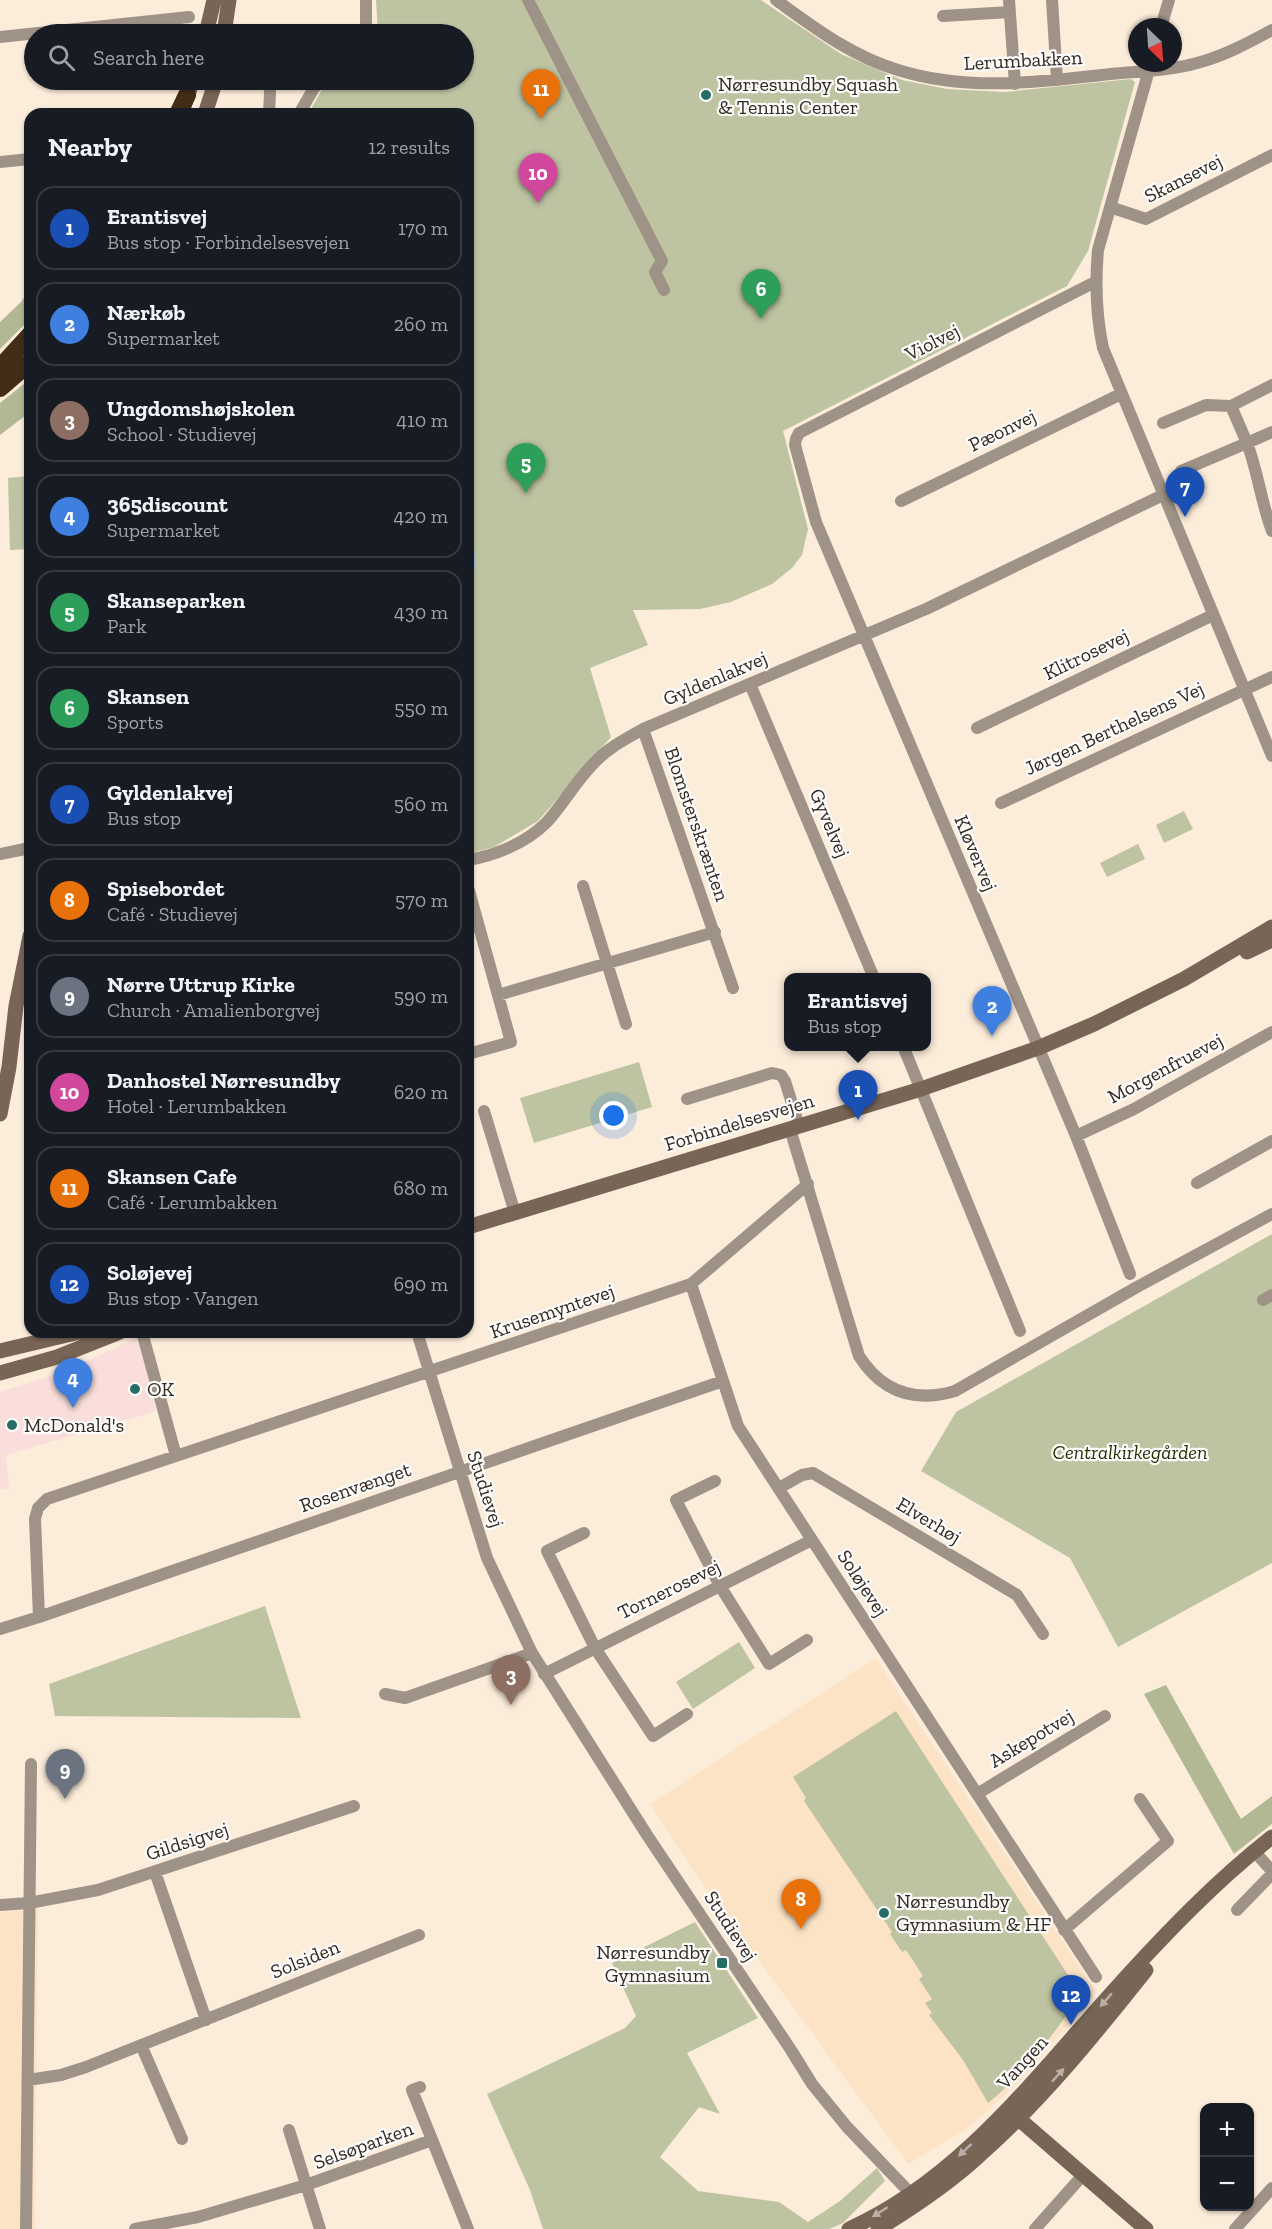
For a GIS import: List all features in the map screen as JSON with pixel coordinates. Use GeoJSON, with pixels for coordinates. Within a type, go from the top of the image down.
{"type":"FeatureCollection","features":[{"type":"Feature","properties":{"kind":"highway"},"geometry":{"type":"LineString","coordinates":[[181,108],[189,90]]}},
{"type":"Feature","properties":{"kind":"highway"},"geometry":{"type":"LineString","coordinates":[[0,368],[24,342]]}},
{"type":"Feature","properties":{"kind":"highway"},"geometry":{"type":"LineString","coordinates":[[0,388],[24,367]]}},
{"type":"Feature","properties":{"kind":"street"},"geometry":{"type":"LineString","coordinates":[[208,24],[214,0]]}},
{"type":"Feature","properties":{"kind":"street"},"geometry":{"type":"LineString","coordinates":[[225,24],[229,0]]}},
{"type":"Feature","properties":{"kind":"street"},"geometry":{"type":"LineString","coordinates":[[366,0],[366,24]]}},
{"type":"Feature","properties":{"kind":"street"},"geometry":{"type":"LineString","coordinates":[[528,0],[662,261],[655,272],[664,290]]}},
{"type":"Feature","properties":{"kind":"street","name":"Lerumbakken"},"geometry":{"type":"LineString","coordinates":[[776,0],[834,42],[865,58],[897,70],[936,80],[977,84],[1015,84],[1128,69]]}},
{"type":"Feature","properties":{"kind":"street"},"geometry":{"type":"LineString","coordinates":[[1052,0],[1057,80]]}},
{"type":"Feature","properties":{"kind":"street"},"geometry":{"type":"LineString","coordinates":[[1164,18],[1169,0]]}},
{"type":"Feature","properties":{"kind":"street"},"geometry":{"type":"LineString","coordinates":[[943,16],[1009,6],[1015,84]]}},
{"type":"Feature","properties":{"kind":"street"},"geometry":{"type":"LineString","coordinates":[[126,24],[189,17]]}},
{"type":"Feature","properties":{"kind":"street","name":"Lerumbakken"},"geometry":{"type":"LineString","coordinates":[[1182,64],[1197,63],[1239,47],[1272,30]]}},
{"type":"Feature","properties":{"kind":"street"},"geometry":{"type":"LineString","coordinates":[[0,38],[24,35]]}},
{"type":"Feature","properties":{"kind":"street","name":"Skansevej"},"geometry":{"type":"LineString","coordinates":[[1095,282],[1098,250],[1148,72]]}},
{"type":"Feature","properties":{"kind":"street"},"geometry":{"type":"LineString","coordinates":[[207,108],[213,90]]}},
{"type":"Feature","properties":{"kind":"street"},"geometry":{"type":"LineString","coordinates":[[302,108],[313,90]]}},
{"type":"Feature","properties":{"kind":"street"},"geometry":{"type":"LineString","coordinates":[[269,108],[270,93]]}},
{"type":"Feature","properties":{"kind":"street","name":"Skansevej"},"geometry":{"type":"LineString","coordinates":[[1110,207],[1146,219],[1272,155]]}},
{"type":"Feature","properties":{"kind":"street"},"geometry":{"type":"LineString","coordinates":[[0,162],[24,160]]}},
{"type":"Feature","properties":{"kind":"street"},"geometry":{"type":"LineString","coordinates":[[1095,282],[1096,316],[1102,348],[1272,756]]}},
{"type":"Feature","properties":{"kind":"street","name":"Violvej"},"geometry":{"type":"LineString","coordinates":[[795,445],[799,433],[1095,282]]}},
{"type":"Feature","properties":{"kind":"street"},"geometry":{"type":"LineString","coordinates":[[1163,423],[1206,405],[1231,406],[1272,385]]}},
{"type":"Feature","properties":{"kind":"street","name":"Pæonvej"},"geometry":{"type":"LineString","coordinates":[[901,501],[1121,394]]}},
{"type":"Feature","properties":{"kind":"street"},"geometry":{"type":"LineString","coordinates":[[1231,406],[1253,459],[1264,510],[1272,531]]}},
{"type":"Feature","properties":{"kind":"street"},"geometry":{"type":"LineString","coordinates":[[1181,471],[1272,432]]}},
{"type":"Feature","properties":{"kind":"street","name":"Kløvervej"},"geometry":{"type":"LineString","coordinates":[[795,445],[816,522],[1076,1136],[1130,1274]]}},
{"type":"Feature","properties":{"kind":"street","name":"Gyldenlakvej"},"geometry":{"type":"LineString","coordinates":[[474,859],[505,850],[546,823],[592,765],[610,748],[643,729],[926,609],[1163,495]]}},
{"type":"Feature","properties":{"kind":"street","name":"Klitrosevej"},"geometry":{"type":"LineString","coordinates":[[976,728],[1213,615]]}},
{"type":"Feature","properties":{"kind":"street","name":"Jørgen Berthelsens Vej"},"geometry":{"type":"LineString","coordinates":[[1001,803],[1244,688],[1272,677]]}},
{"type":"Feature","properties":{"kind":"street","name":"Gyvelvej"},"geometry":{"type":"LineString","coordinates":[[750,684],[872,973]]}},
{"type":"Feature","properties":{"kind":"street","name":"Blomsterskrænten"},"geometry":{"type":"LineString","coordinates":[[643,729],[734,988]]}},
{"type":"Feature","properties":{"kind":"street"},"geometry":{"type":"LineString","coordinates":[[0,854],[24,849]]}},
{"type":"Feature","properties":{"kind":"street"},"geometry":{"type":"LineString","coordinates":[[583,885],[626,1024]]}},
{"type":"Feature","properties":{"kind":"street"},"geometry":{"type":"LineString","coordinates":[[474,909],[511,1042],[474,1052]]}},
{"type":"Feature","properties":{"kind":"street","name":"Forbindelsesvejen"},"geometry":{"type":"LineString","coordinates":[[1184,979],[1272,927]]}},
{"type":"Feature","properties":{"kind":"street","name":"Blomsterskrænten"},"geometry":{"type":"LineString","coordinates":[[498,995],[715,932]]}},
{"type":"Feature","properties":{"kind":"street","name":"Forbindelsesvejen"},"geometry":{"type":"LineString","coordinates":[[474,1225],[921,1089],[1038,1048],[1272,940]]}},
{"type":"Feature","properties":{"kind":"street"},"geometry":{"type":"LineString","coordinates":[[0,1114],[24,966]]}},
{"type":"Feature","properties":{"kind":"street","name":"Morgenfruevej"},"geometry":{"type":"LineString","coordinates":[[1076,1136],[1134,1109],[1272,1032]]}},
{"type":"Feature","properties":{"kind":"street"},"geometry":{"type":"LineString","coordinates":[[905,1051],[1020,1331]]}},
{"type":"Feature","properties":{"kind":"street"},"geometry":{"type":"LineString","coordinates":[[687,1099],[772,1072],[781,1075],[785,1081],[808,1184],[859,1356],[869,1371],[895,1390],[928,1396],[955,1391],[1137,1287],[1272,1214]]}},
{"type":"Feature","properties":{"kind":"street"},"geometry":{"type":"LineString","coordinates":[[484,1111],[515,1213]]}},
{"type":"Feature","properties":{"kind":"street"},"geometry":{"type":"LineString","coordinates":[[1197,1183],[1271,1144]]}},
{"type":"Feature","properties":{"kind":"street","name":"Krusemyntevej"},"geometry":{"type":"LineString","coordinates":[[39,1617],[35,1519],[38,1508],[47,1500],[691,1284],[808,1184]]}},
{"type":"Feature","properties":{"kind":"street","name":"Soløjevej"},"geometry":{"type":"LineString","coordinates":[[691,1284],[738,1426],[1096,1977]]}},
{"type":"Feature","properties":{"kind":"street"},"geometry":{"type":"LineString","coordinates":[[0,1351],[54,1338]]}},
{"type":"Feature","properties":{"kind":"street"},"geometry":{"type":"LineString","coordinates":[[0,1361],[63,1338]]}},
{"type":"Feature","properties":{"kind":"street"},"geometry":{"type":"LineString","coordinates":[[78,1338],[83,1348]]}},
{"type":"Feature","properties":{"kind":"street"},"geometry":{"type":"LineString","coordinates":[[0,1373],[83,1348],[106,1338]]}},
{"type":"Feature","properties":{"kind":"street"},"geometry":{"type":"LineString","coordinates":[[144,1338],[176,1456]]}},
{"type":"Feature","properties":{"kind":"street","name":"Studievej"},"geometry":{"type":"LineString","coordinates":[[419,1338],[487,1558],[544,1674],[812,2084],[847,2127],[915,2198]]}},
{"type":"Feature","properties":{"kind":"street","name":"Rosenvænget"},"geometry":{"type":"LineString","coordinates":[[0,1629],[723,1381]]}},
{"type":"Feature","properties":{"kind":"street","name":"Elverhøj"},"geometry":{"type":"LineString","coordinates":[[779,1488],[802,1475],[813,1473],[1017,1595],[1043,1634]]}},
{"type":"Feature","properties":{"kind":"street"},"geometry":{"type":"LineString","coordinates":[[715,1481],[676,1500],[720,1586],[769,1664],[807,1640]]}},
{"type":"Feature","properties":{"kind":"street"},"geometry":{"type":"LineString","coordinates":[[584,1533],[547,1551],[595,1648],[653,1736],[687,1714]]}},
{"type":"Feature","properties":{"kind":"street","name":"Tornerosevej"},"geometry":{"type":"LineString","coordinates":[[544,1674],[812,1540]]}},
{"type":"Feature","properties":{"kind":"street"},"geometry":{"type":"LineString","coordinates":[[385,1694],[405,1698],[532,1653]]}},
{"type":"Feature","properties":{"kind":"street","name":"Askepotvej"},"geometry":{"type":"LineString","coordinates":[[977,1794],[1105,1716]]}},
{"type":"Feature","properties":{"kind":"street"},"geometry":{"type":"LineString","coordinates":[[26,2229],[31,1764]]}},
{"type":"Feature","properties":{"kind":"street"},"geometry":{"type":"LineString","coordinates":[[1064,1930],[1168,1841],[1140,1799]]}},
{"type":"Feature","properties":{"kind":"street","name":"Gildsigvej"},"geometry":{"type":"LineString","coordinates":[[0,1905],[29,1903],[98,1890],[354,1806]]}},
{"type":"Feature","properties":{"kind":"street","name":"Vangen"},"geometry":{"type":"LineString","coordinates":[[878,2229],[950,2164],[1013,2114],[1118,1986],[1203,1897],[1272,1837]]}},
{"type":"Feature","properties":{"kind":"street"},"geometry":{"type":"LineString","coordinates":[[1237,1910],[1272,1873],[1254,1851]]}},
{"type":"Feature","properties":{"kind":"street"},"geometry":{"type":"LineString","coordinates":[[154,1872],[206,2020]]}},
{"type":"Feature","properties":{"kind":"street","name":"Solsiden"},"geometry":{"type":"LineString","coordinates":[[28,2080],[61,2075],[419,1935]]}},
{"type":"Feature","properties":{"kind":"street"},"geometry":{"type":"LineString","coordinates":[[141,2045],[182,2139]]}},
{"type":"Feature","properties":{"kind":"street","name":"Selsøparken"},"geometry":{"type":"LineString","coordinates":[[420,2087],[412,2090],[468,2229]]}},
{"type":"Feature","properties":{"kind":"street"},"geometry":{"type":"LineString","coordinates":[[1013,2114],[1146,2229]]}},
{"type":"Feature","properties":{"kind":"street","name":"Selsøparken"},"geometry":{"type":"LineString","coordinates":[[289,2130],[320,2229]]}},
{"type":"Feature","properties":{"kind":"street","name":"Selsøparken"},"geometry":{"type":"LineString","coordinates":[[135,2229],[199,2223],[432,2140]]}},
{"type":"Feature","properties":{"kind":"street"},"geometry":{"type":"LineString","coordinates":[[1035,2229],[1083,2175]]}},
{"type":"Feature","properties":{"kind":"street"},"geometry":{"type":"LineString","coordinates":[[1235,2229],[1272,2188]]}},
{"type":"Feature","properties":{"kind":"street","name":"Vangen"},"geometry":{"type":"LineString","coordinates":[[849,2229],[915,2198]]}},
{"type":"Feature","properties":{"kind":"shaded area"},"geometry":{"type":"Polygon","coordinates":[[[137,1338],[152,1387],[156,1411],[6,1455],[9,1488],[0,1490],[0,1392],[63,1372],[137,1338]]]}},
{"type":"Feature","properties":{"kind":"shaded area","name":"Nørresundby Gymnasium & HF"},"geometry":{"type":"Polygon","coordinates":[[[876,1658],[1096,1992],[1018,2083],[968,2128],[908,2164],[694,1872],[650,1804],[876,1658]]]}},
{"type":"Feature","properties":{"kind":"shaded area"},"geometry":{"type":"Polygon","coordinates":[[[38,1909],[35,2229],[0,2229],[0,1912],[38,1909]]]}},
{"type":"Feature","properties":{"kind":"green space"},"geometry":{"type":"Polygon","coordinates":[[[376,0],[761,0],[841,54],[902,80],[947,89],[1005,92],[1131,79],[1135,82],[1088,251],[1067,286],[783,431],[808,529],[802,555],[792,568],[772,584],[731,602],[700,609],[633,610],[648,645],[590,668],[611,737],[538,821],[494,847],[474,852],[474,108],[311,108],[322,90],[474,90],[474,24],[377,24],[376,0]]]}},
{"type":"Feature","properties":{"kind":"green space"},"geometry":{"type":"Polygon","coordinates":[[[24,298],[24,325],[0,349],[0,322],[24,298]]]}},
{"type":"Feature","properties":{"kind":"green space"},"geometry":{"type":"Polygon","coordinates":[[[24,384],[24,417],[0,435],[0,403],[24,384]]]}},
{"type":"Feature","properties":{"kind":"green space"},"geometry":{"type":"Polygon","coordinates":[[[24,477],[24,549],[10,550],[8,478],[24,477]]]}},
{"type":"Feature","properties":{"kind":"green space"},"geometry":{"type":"Polygon","coordinates":[[[1184,811],[1193,829],[1164,843],[1156,825],[1184,811]]]}},
{"type":"Feature","properties":{"kind":"green space"},"geometry":{"type":"Polygon","coordinates":[[[1138,844],[1145,859],[1107,877],[1100,863],[1138,844]]]}},
{"type":"Feature","properties":{"kind":"green space"},"geometry":{"type":"Polygon","coordinates":[[[639,1062],[652,1107],[534,1143],[520,1098],[639,1062]]]}},
{"type":"Feature","properties":{"kind":"green space","name":"Centralkirkegården"},"geometry":{"type":"Polygon","coordinates":[[[1272,1234],[1272,1563],[1118,1647],[1070,1558],[921,1471],[956,1412],[1272,1234]]]}},
{"type":"Feature","properties":{"kind":"green space"},"geometry":{"type":"Polygon","coordinates":[[[265,1606],[301,1718],[55,1716],[49,1684],[265,1606]]]}},
{"type":"Feature","properties":{"kind":"green space"},"geometry":{"type":"Polygon","coordinates":[[[739,1642],[755,1668],[693,1709],[676,1682],[739,1642]]]}},
{"type":"Feature","properties":{"kind":"green space"},"geometry":{"type":"Polygon","coordinates":[[[1166,1685],[1241,1819],[1272,1796],[1272,1824],[1234,1854],[1144,1694],[1166,1685]]]}},
{"type":"Feature","properties":{"kind":"green space"},"geometry":{"type":"Polygon","coordinates":[[[896,1711],[1081,1995],[1027,2065],[988,2103],[963,2060],[929,2015],[932,2013],[925,2003],[932,1999],[919,1979],[923,1976],[906,1950],[902,1952],[890,1934],[892,1932],[804,1801],[806,1798],[793,1777],[896,1711]]]}},
{"type":"Feature","properties":{"kind":"green space"},"geometry":{"type":"Polygon","coordinates":[[[695,1922],[758,2018],[687,2053],[720,2114],[699,2107],[660,2157],[698,2191],[779,2202],[808,2222],[840,2201],[877,2168],[885,2181],[843,2223],[829,2229],[543,2229],[530,2190],[487,2094],[625,2028],[636,2016],[612,1963],[695,1922]]]}},
{"type":"Feature","properties":{"kind":"water"},"geometry":{"type":"Polygon","coordinates":[[[474,548],[476,562],[474,573],[474,548]]]}},
{"type":"Feature","properties":{"kind":"place","name":"Nørresundby Squash & Tennis Center"},"geometry":{"type":"Point","coordinates":[706,95]}},
{"type":"Feature","properties":{"kind":"place","name":"Skansen Cafe"},"geometry":{"type":"Point","coordinates":[541,119]}},
{"type":"Feature","properties":{"kind":"place","name":"Danhostel Nørresundby"},"geometry":{"type":"Point","coordinates":[538,203]}},
{"type":"Feature","properties":{"kind":"place","name":"Skansen"},"geometry":{"type":"Point","coordinates":[761,319]}},
{"type":"Feature","properties":{"kind":"place","name":"Skanseparken"},"geometry":{"type":"Point","coordinates":[526,493]}},
{"type":"Feature","properties":{"kind":"place","name":"Gyldenlakvej"},"geometry":{"type":"Point","coordinates":[1185,517]}},
{"type":"Feature","properties":{"kind":"place","name":"Nærkøb"},"geometry":{"type":"Point","coordinates":[992,1036]}},
{"type":"Feature","properties":{"kind":"place","name":"Erantisvej"},"geometry":{"type":"Point","coordinates":[858,1120]}},
{"type":"Feature","properties":{"kind":"place","name":"OK"},"geometry":{"type":"Point","coordinates":[135,1389]}},
{"type":"Feature","properties":{"kind":"place","name":"365discount"},"geometry":{"type":"Point","coordinates":[73,1408]}},
{"type":"Feature","properties":{"kind":"place","name":"McDonald's"},"geometry":{"type":"Point","coordinates":[12,1425]}},
{"type":"Feature","properties":{"kind":"place","name":"Ungdomshøjskolen"},"geometry":{"type":"Point","coordinates":[511,1705]}},
{"type":"Feature","properties":{"kind":"place","name":"Nørre Uttrup Kirke"},"geometry":{"type":"Point","coordinates":[65,1799]}},
{"type":"Feature","properties":{"kind":"place","name":"Nørresundby Gymnasium & HF"},"geometry":{"type":"Point","coordinates":[884,1913]}},
{"type":"Feature","properties":{"kind":"place","name":"Spisebordet"},"geometry":{"type":"Point","coordinates":[801,1929]}},
{"type":"Feature","properties":{"kind":"place","name":"Nørresundby Gymnasium"},"geometry":{"type":"Point","coordinates":[722,1963]}},
{"type":"Feature","properties":{"kind":"place","name":"Soløjevej"},"geometry":{"type":"Point","coordinates":[1071,2025]}}]}
